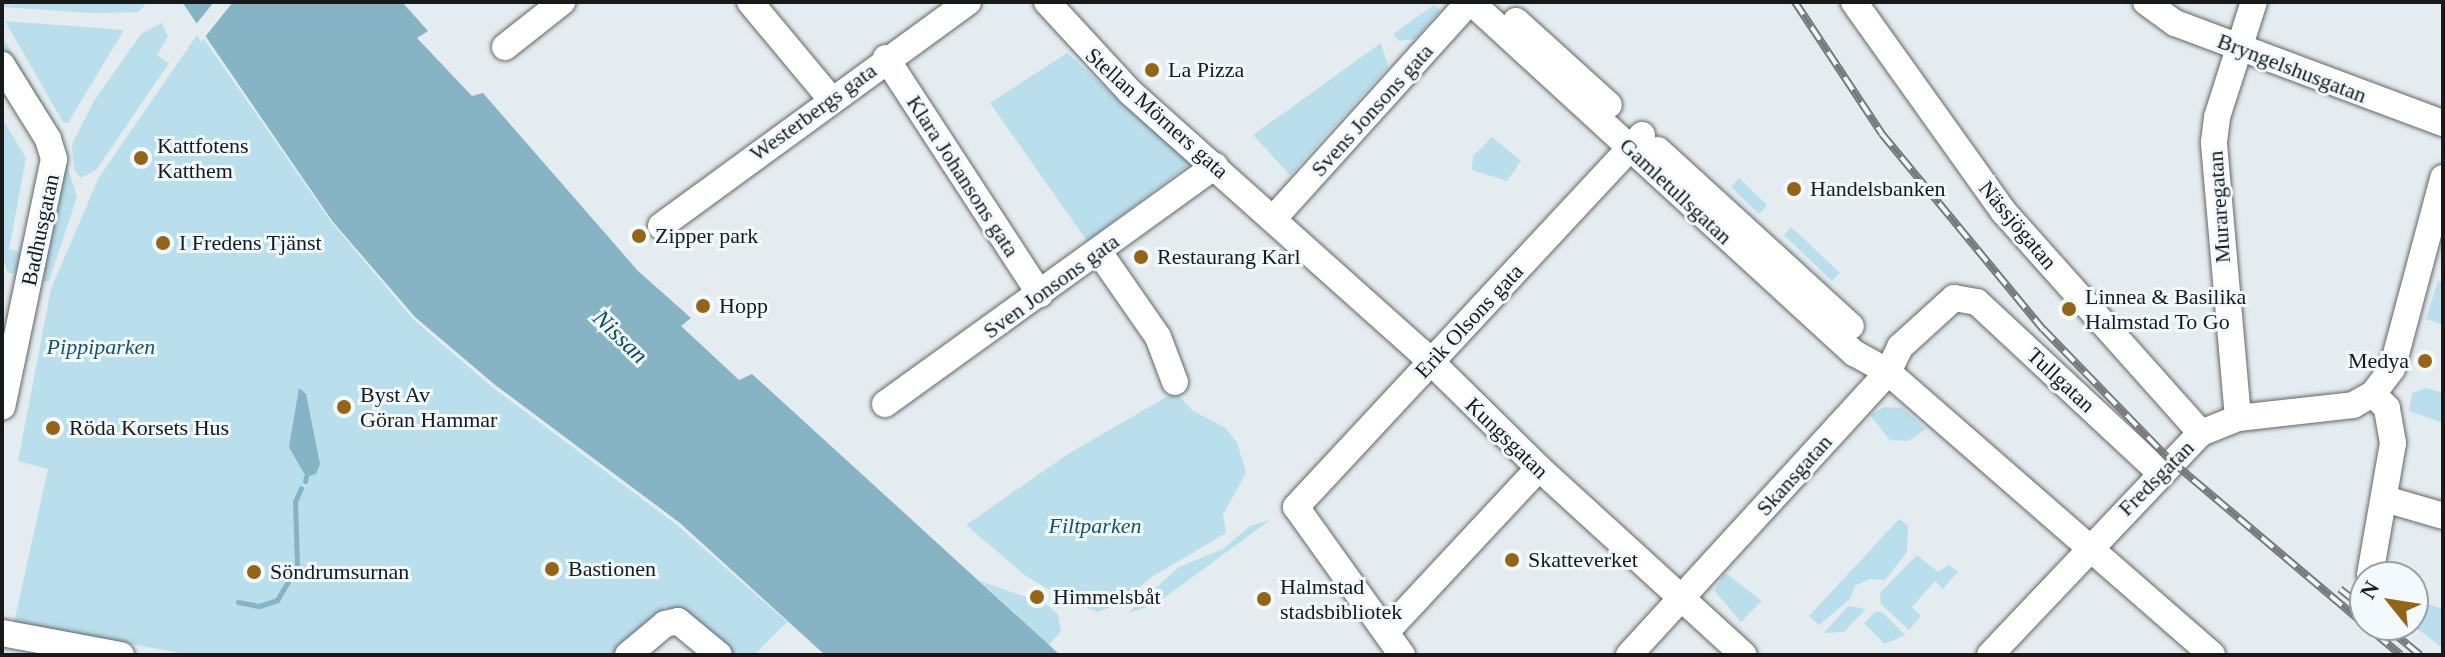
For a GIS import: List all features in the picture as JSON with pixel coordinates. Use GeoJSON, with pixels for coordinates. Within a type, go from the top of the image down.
{"type":"FeatureCollection","features":[{"type":"Feature","properties":{"kind":"street"},"geometry":{"type":"LineString","coordinates":[[505,47],[562,2]]}},
{"type":"Feature","properties":{"kind":"street"},"geometry":{"type":"LineString","coordinates":[[750,2],[830,98]]}},
{"type":"Feature","properties":{"kind":"street","name":"Westerbergs gata"},"geometry":{"type":"LineString","coordinates":[[661,226],[830,98],[968,2]]}},
{"type":"Feature","properties":{"kind":"street","name":"Stellan Mörners gata"},"geometry":{"type":"LineString","coordinates":[[1047,2],[1103,67],[1274,218]]}},
{"type":"Feature","properties":{"kind":"street","name":"Gamletullsgatan"},"geometry":{"type":"LineString","coordinates":[[1470,2],[1868,342],[1888,372],[2212,655]]}},
{"type":"Feature","properties":{"kind":"street","name":"Svens Jonsons gata"},"geometry":{"type":"LineString","coordinates":[[1274,218],[1470,2]]}},
{"type":"Feature","properties":{"kind":"street","name":"Gamletullsgatan"},"geometry":{"type":"LineString","coordinates":[[1495,2],[1636,141]]}},
{"type":"Feature","properties":{"kind":"street","name":"Nässjögatan"},"geometry":{"type":"LineString","coordinates":[[1854,2],[2004,212],[2201,433]]}},
{"type":"Feature","properties":{"kind":"street","name":"Bryngelshusgatan"},"geometry":{"type":"LineString","coordinates":[[2146,2],[2175,23],[2443,123]]}},
{"type":"Feature","properties":{"kind":"street","name":"Muraregatan"},"geometry":{"type":"LineString","coordinates":[[2238,418],[2214,142],[2238,47],[2254,2]]}},
{"type":"Feature","properties":{"kind":"street","name":"Klara Johansons gata"},"geometry":{"type":"LineString","coordinates":[[886,58],[1040,294]]}},
{"type":"Feature","properties":{"kind":"street","name":"Badhusgatan"},"geometry":{"type":"LineString","coordinates":[[2,65],[48,139],[54,159],[14,296],[2,407]]}},
{"type":"Feature","properties":{"kind":"street","name":"Erik Olsons gata"},"geometry":{"type":"LineString","coordinates":[[1387,631],[1296,507],[1636,141]]}},
{"type":"Feature","properties":{"kind":"street","name":"Sven Jonsons gata"},"geometry":{"type":"LineString","coordinates":[[885,404],[1215,166]]}},
{"type":"Feature","properties":{"kind":"street"},"geometry":{"type":"LineString","coordinates":[[2373,561],[2385,499],[2393,432],[2387,408],[2373,394],[2392,369],[2435,238],[2443,178]]}},
{"type":"Feature","properties":{"kind":"street","name":"Kungsgatan"},"geometry":{"type":"LineString","coordinates":[[1274,218],[1539,468],[1744,655]]}},
{"type":"Feature","properties":{"kind":"street"},"geometry":{"type":"LineString","coordinates":[[1099,252],[1158,337],[1175,382]]}},
{"type":"Feature","properties":{"kind":"street","name":"Skansgatan"},"geometry":{"type":"LineString","coordinates":[[1629,655],[1888,372],[1900,347],[1959,296]]}},
{"type":"Feature","properties":{"kind":"street","name":"Tullgatan"},"geometry":{"type":"LineString","coordinates":[[1959,296],[1977,302],[2159,472]]}},
{"type":"Feature","properties":{"kind":"street","name":"Fredsgatan"},"geometry":{"type":"LineString","coordinates":[[1990,655],[2159,472],[2201,433],[2238,418],[2342,408],[2373,394]]}},
{"type":"Feature","properties":{"kind":"street"},"geometry":{"type":"LineString","coordinates":[[1402,655],[1387,631],[1539,468]]}},
{"type":"Feature","properties":{"kind":"street"},"geometry":{"type":"LineString","coordinates":[[2385,499],[2443,516]]}},
{"type":"Feature","properties":{"kind":"street"},"geometry":{"type":"LineString","coordinates":[[628,655],[665,624],[678,621],[719,655]]}},
{"type":"Feature","properties":{"kind":"street"},"geometry":{"type":"LineString","coordinates":[[3,638],[121,655]]}},
{"type":"Feature","properties":{"kind":"green space"},"geometry":{"type":"Polygon","coordinates":[[[2,2],[147,3],[138,12],[92,13],[2,7],[2,2]]]}},
{"type":"Feature","properties":{"kind":"green space"},"geometry":{"type":"Polygon","coordinates":[[[1434,5],[1440,10],[1415,39],[1399,41],[1393,34],[1434,5]]]}},
{"type":"Feature","properties":{"kind":"green space"},"geometry":{"type":"Polygon","coordinates":[[[5,21],[124,30],[68,123],[63,122],[5,21]]]}},
{"type":"Feature","properties":{"kind":"green space"},"geometry":{"type":"Polygon","coordinates":[[[162,23],[168,36],[157,55],[169,63],[97,169],[81,178],[74,169],[72,144],[94,101],[141,34],[162,23]]]}},
{"type":"Feature","properties":{"kind":"green space","name":"Pippiparken"},"geometry":{"type":"Polygon","coordinates":[[[199,32],[332,223],[413,319],[492,387],[677,525],[787,622],[754,655],[721,655],[666,606],[616,655],[192,655],[14,623],[48,469],[18,461],[51,289],[98,179],[199,32]]]}},
{"type":"Feature","properties":{"kind":"green space"},"geometry":{"type":"Polygon","coordinates":[[[2,36],[53,120],[77,197],[49,281],[37,281],[52,135],[2,50],[2,36]]]}},
{"type":"Feature","properties":{"kind":"green space"},"geometry":{"type":"Polygon","coordinates":[[[1381,43],[1388,67],[1290,175],[1253,135],[1381,43]]]}},
{"type":"Feature","properties":{"kind":"green space"},"geometry":{"type":"Polygon","coordinates":[[[1067,53],[1190,164],[1087,241],[990,103],[1067,53]]]}},
{"type":"Feature","properties":{"kind":"green space"},"geometry":{"type":"Polygon","coordinates":[[[2,118],[26,158],[9,249],[23,253],[19,273],[8,273],[2,257],[2,118]]]}},
{"type":"Feature","properties":{"kind":"green space"},"geometry":{"type":"Polygon","coordinates":[[[1492,137],[1521,161],[1507,181],[1472,170],[1473,156],[1492,137]]]}},
{"type":"Feature","properties":{"kind":"green space"},"geometry":{"type":"Polygon","coordinates":[[[1739,178],[1767,205],[1759,214],[1731,187],[1739,178]]]}},
{"type":"Feature","properties":{"kind":"green space"},"geometry":{"type":"Polygon","coordinates":[[[1791,227],[1840,273],[1832,281],[1784,235],[1791,227]]]}},
{"type":"Feature","properties":{"kind":"green space"},"geometry":{"type":"Polygon","coordinates":[[[2438,281],[2443,282],[2443,325],[2426,319],[2438,281]]]}},
{"type":"Feature","properties":{"kind":"green space"},"geometry":{"type":"Polygon","coordinates":[[[2426,388],[2443,393],[2443,423],[2409,411],[2412,393],[2426,388]]]}},
{"type":"Feature","properties":{"kind":"green space","name":"Filtparken"},"geometry":{"type":"Polygon","coordinates":[[[1175,392],[1193,411],[1224,427],[1237,442],[1246,473],[1223,514],[1226,533],[1150,578],[1124,602],[1098,612],[1067,600],[1026,576],[966,525],[1068,454],[1175,392]]]}},
{"type":"Feature","properties":{"kind":"green space"},"geometry":{"type":"Polygon","coordinates":[[[1884,407],[1903,408],[1926,429],[1908,441],[1890,440],[1870,415],[1884,407]]]}},
{"type":"Feature","properties":{"kind":"green space"},"geometry":{"type":"Polygon","coordinates":[[[1899,519],[1908,525],[1907,552],[1885,580],[1869,579],[1855,586],[1850,599],[1819,625],[1809,616],[1899,519]]]}},
{"type":"Feature","properties":{"kind":"green space"},"geometry":{"type":"Polygon","coordinates":[[[1270,520],[1156,604],[1128,613],[1179,567],[1223,549],[1250,526],[1270,520]]]}},
{"type":"Feature","properties":{"kind":"green space"},"geometry":{"type":"Polygon","coordinates":[[[1917,555],[1938,572],[1949,565],[1958,572],[1943,589],[1935,581],[1912,607],[1921,616],[1909,630],[1881,604],[1880,593],[1917,555]]]}},
{"type":"Feature","properties":{"kind":"green space"},"geometry":{"type":"Polygon","coordinates":[[[1725,573],[1762,601],[1741,622],[1714,590],[1725,573]]]}},
{"type":"Feature","properties":{"kind":"green space"},"geometry":{"type":"Polygon","coordinates":[[[980,581],[1046,604],[1058,614],[1061,631],[1049,645],[980,581]]]}},
{"type":"Feature","properties":{"kind":"green space"},"geometry":{"type":"Polygon","coordinates":[[[2429,604],[2443,609],[2443,648],[2429,638],[2429,604]]]}},
{"type":"Feature","properties":{"kind":"green space"},"geometry":{"type":"Polygon","coordinates":[[[1848,606],[1866,609],[1844,632],[1824,633],[1848,606]]]}},
{"type":"Feature","properties":{"kind":"green space"},"geometry":{"type":"Polygon","coordinates":[[[1875,612],[1882,612],[1905,635],[1885,644],[1864,623],[1875,612]]]}},
{"type":"Feature","properties":{"kind":"water","name":"Nissan"},"geometry":{"type":"Polygon","coordinates":[[[182,2],[402,2],[428,31],[417,38],[472,96],[483,93],[638,271],[691,318],[681,326],[739,380],[752,374],[1060,655],[825,655],[680,523],[494,384],[415,317],[333,222],[182,2]]]}},
{"type":"Feature","properties":{"kind":"water"},"geometry":{"type":"Polygon","coordinates":[[[299,388],[306,394],[320,464],[316,474],[306,477],[289,447],[299,388]]]}},
{"type":"Feature","properties":{"kind":"pier"},"geometry":{"type":"Polygon","coordinates":[[[214,2],[233,2],[201,42],[193,28],[214,2]]]}},
{"type":"Feature","properties":{"kind":"waterway"},"geometry":{"type":"LineString","coordinates":[[305,481],[306,477]]}},
{"type":"Feature","properties":{"kind":"waterway"},"geometry":{"type":"LineString","coordinates":[[238,602],[259,606],[277,600],[292,575],[297,565],[295,502],[301,488]]}},
{"type":"Feature","properties":{"kind":"railway"},"geometry":{"type":"LineString","coordinates":[[1795,2],[1882,134],[2043,329],[2170,460],[2401,655]]}},
{"type":"Feature","properties":{"kind":"railway"},"geometry":{"type":"LineString","coordinates":[[2340,589],[2349,596]]}},
{"type":"Feature","properties":{"kind":"railway"},"geometry":{"type":"LineString","coordinates":[[2403,641],[2420,655]]}},
{"type":"Feature","properties":{"kind":"place","name":"La Pizza"},"geometry":{"type":"Point","coordinates":[1152,70]}},
{"type":"Feature","properties":{"kind":"place","name":"Kattfotens Katthem"},"geometry":{"type":"Point","coordinates":[141,158]}},
{"type":"Feature","properties":{"kind":"place","name":"Handelsbanken"},"geometry":{"type":"Point","coordinates":[1794,189]}},
{"type":"Feature","properties":{"kind":"place","name":"Zipper park"},"geometry":{"type":"Point","coordinates":[639,236]}},
{"type":"Feature","properties":{"kind":"place","name":"I Fredens Tjänst"},"geometry":{"type":"Point","coordinates":[163,243]}},
{"type":"Feature","properties":{"kind":"place","name":"Restaurang Karl"},"geometry":{"type":"Point","coordinates":[1141,257]}},
{"type":"Feature","properties":{"kind":"place","name":"Hopp"},"geometry":{"type":"Point","coordinates":[703,306]}},
{"type":"Feature","properties":{"kind":"place","name":"Linnea & Basilika Halmstad To Go"},"geometry":{"type":"Point","coordinates":[2069,309]}},
{"type":"Feature","properties":{"kind":"place","name":"Medya"},"geometry":{"type":"Point","coordinates":[2425,361]}},
{"type":"Feature","properties":{"kind":"place","name":"Byst Av Göran Hammar"},"geometry":{"type":"Point","coordinates":[344,407]}},
{"type":"Feature","properties":{"kind":"place","name":"Röda Korsets Hus"},"geometry":{"type":"Point","coordinates":[53,428]}},
{"type":"Feature","properties":{"kind":"place","name":"Skatteverket"},"geometry":{"type":"Point","coordinates":[1512,560]}},
{"type":"Feature","properties":{"kind":"place","name":"Bastionen"},"geometry":{"type":"Point","coordinates":[552,569]}},
{"type":"Feature","properties":{"kind":"place","name":"Söndrumsurnan"},"geometry":{"type":"Point","coordinates":[254,572]}},
{"type":"Feature","properties":{"kind":"place","name":"Himmelsbåt"},"geometry":{"type":"Point","coordinates":[1037,597]}},
{"type":"Feature","properties":{"kind":"place","name":"Halmstad stadsbibliotek"},"geometry":{"type":"Point","coordinates":[1264,599]}}]}
